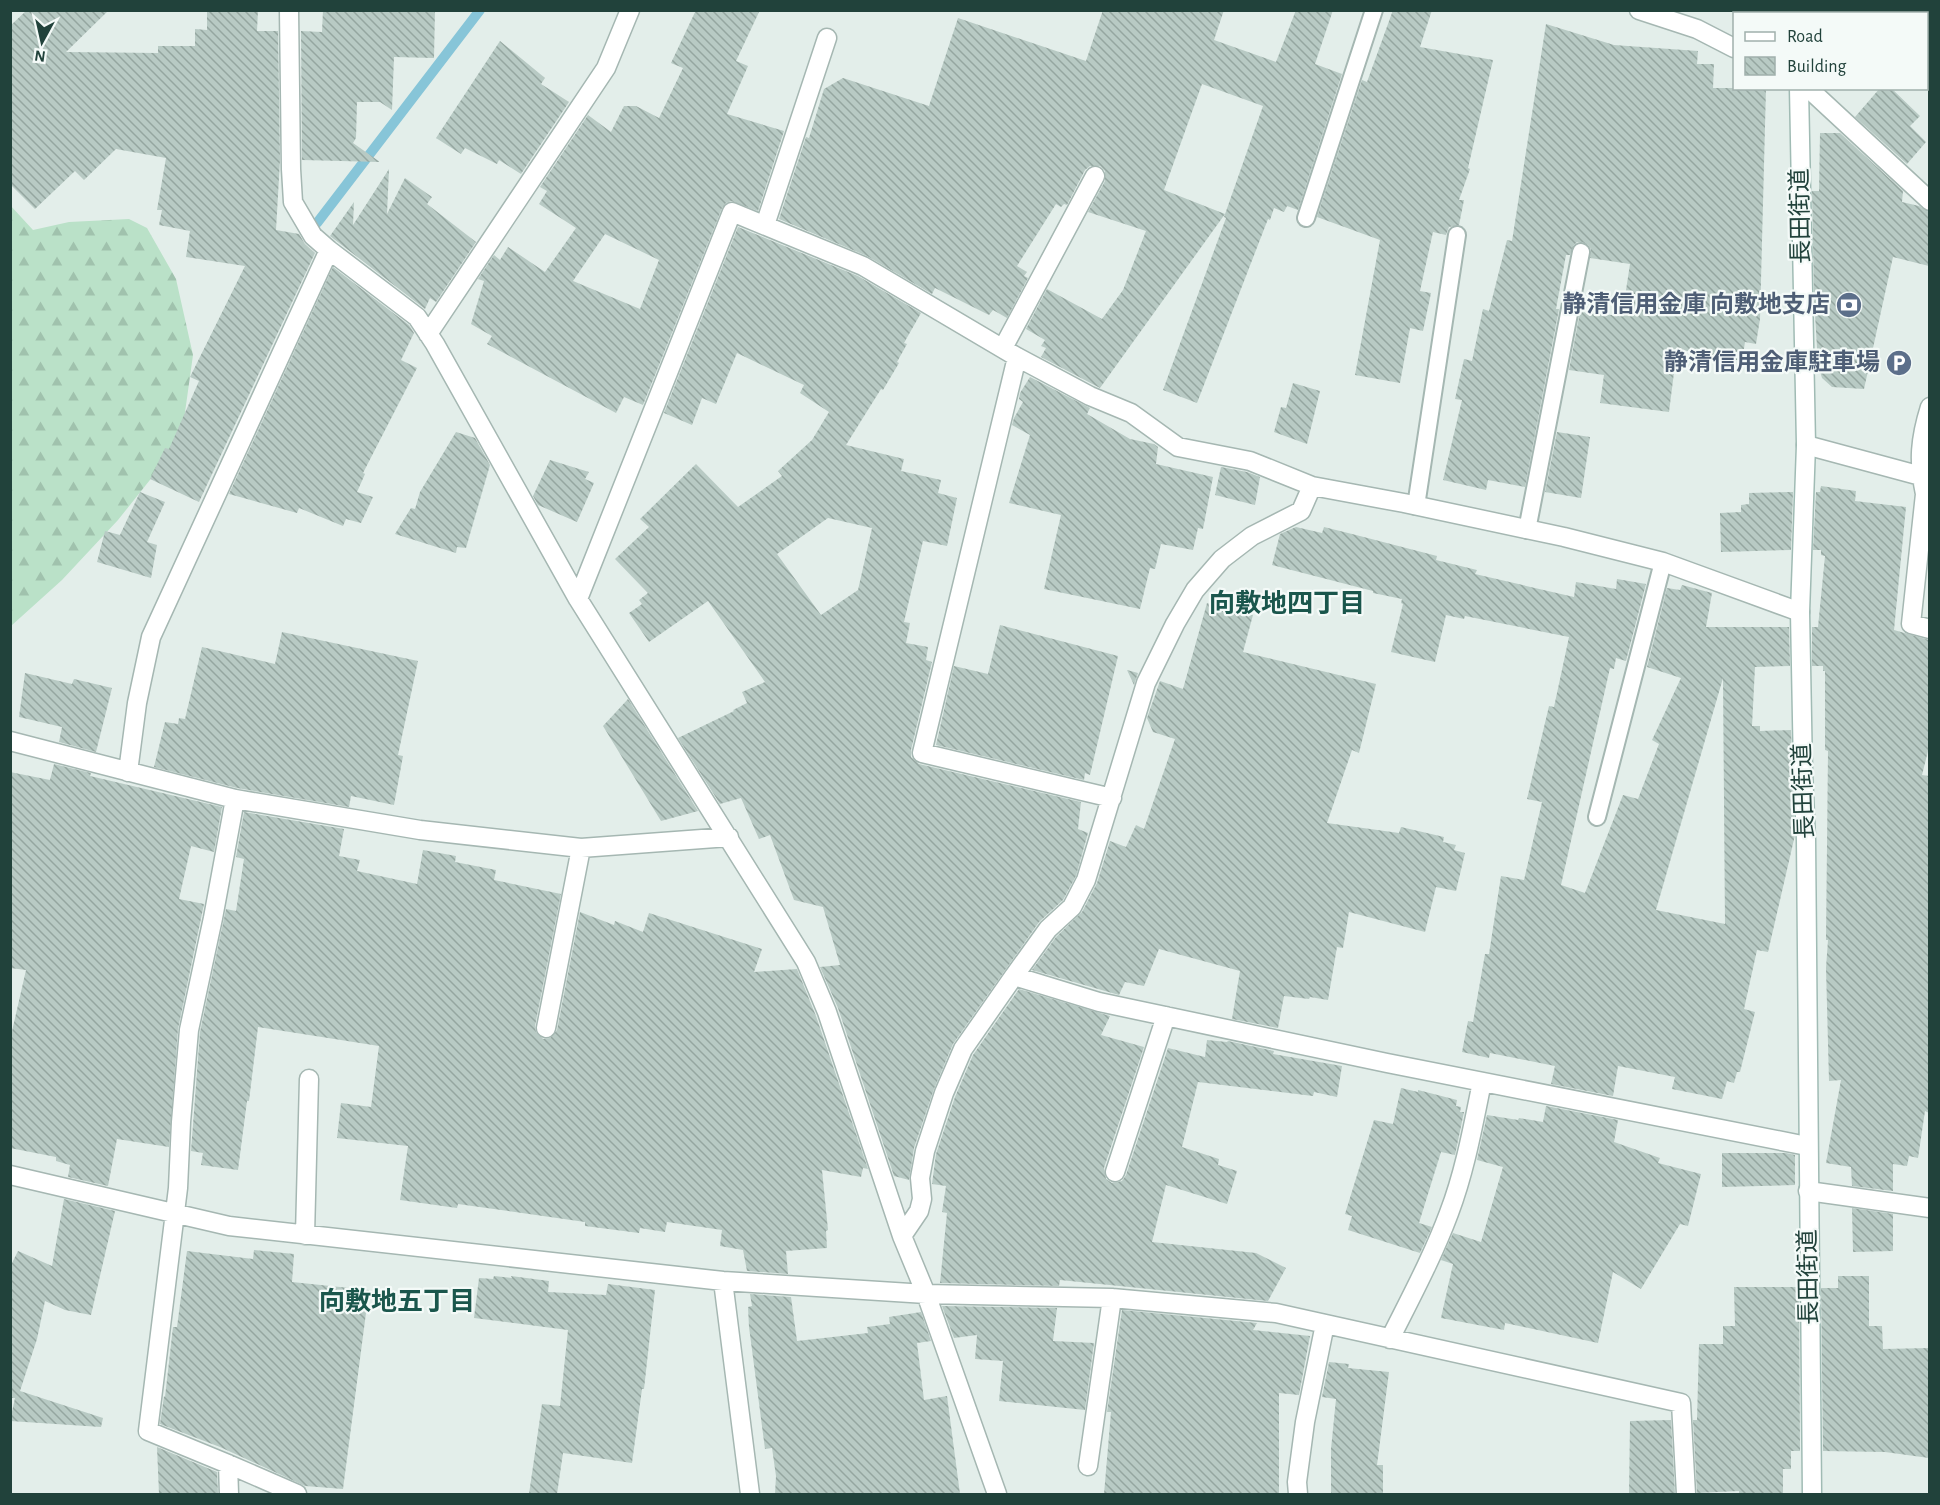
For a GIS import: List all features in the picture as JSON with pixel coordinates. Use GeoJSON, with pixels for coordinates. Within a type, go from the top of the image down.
{"type":"FeatureCollection","features":[{"type":"Feature","properties":{"kind":"street"},"geometry":{"type":"LineString","coordinates":[[289,10],[293,202],[313,236],[417,317],[428,333],[579,599],[806,962],[827,1012],[902,1236],[926,1294],[997,1494]]}},
{"type":"Feature","properties":{"kind":"street"},"geometry":{"type":"LineString","coordinates":[[428,333],[606,68],[630,10]]}},
{"type":"Feature","properties":{"kind":"street"},"geometry":{"type":"LineString","coordinates":[[1639,10],[1697,29],[1733,47]]}},
{"type":"Feature","properties":{"kind":"street"},"geometry":{"type":"LineString","coordinates":[[765,225],[827,38]]}},
{"type":"Feature","properties":{"kind":"street","name":"長田街道"},"geometry":{"type":"LineString","coordinates":[[1799,90],[1806,445],[1800,612],[1806,840],[1812,1494]]}},
{"type":"Feature","properties":{"kind":"street"},"geometry":{"type":"LineString","coordinates":[[1810,90],[1929,200]]}},
{"type":"Feature","properties":{"kind":"street"},"geometry":{"type":"LineString","coordinates":[[1095,176],[1010,352],[922,753],[1112,798]]}},
{"type":"Feature","properties":{"kind":"street"},"geometry":{"type":"LineString","coordinates":[[579,599],[732,212],[863,266],[1090,396],[1131,413],[1178,447],[1250,461],[1312,486],[1527,530],[1663,562],[1800,612]]}},
{"type":"Feature","properties":{"kind":"street"},"geometry":{"type":"LineString","coordinates":[[128,772],[137,703],[151,637],[329,250]]}},
{"type":"Feature","properties":{"kind":"street"},"geometry":{"type":"LineString","coordinates":[[1929,407],[1919,452],[1925,494],[1911,624],[1929,629]]}},
{"type":"Feature","properties":{"kind":"street"},"geometry":{"type":"LineString","coordinates":[[1806,445],[1921,476]]}},
{"type":"Feature","properties":{"kind":"street"},"geometry":{"type":"LineString","coordinates":[[902,1236],[919,1211],[922,1199],[920,1178],[925,1151],[934,1121],[963,1049],[1048,929],[1072,907],[1086,880],[1146,682],[1175,624],[1195,590],[1222,559],[1252,536],[1301,511],[1312,486]]}},
{"type":"Feature","properties":{"kind":"street"},"geometry":{"type":"LineString","coordinates":[[10,741],[235,799],[420,830],[581,848],[729,837]]}},
{"type":"Feature","properties":{"kind":"street"},"geometry":{"type":"LineString","coordinates":[[235,799],[189,1030],[178,1188],[148,1431],[297,1494]]}},
{"type":"Feature","properties":{"kind":"street"},"geometry":{"type":"LineString","coordinates":[[546,1029],[581,848]]}},
{"type":"Feature","properties":{"kind":"street"},"geometry":{"type":"LineString","coordinates":[[1014,976],[1099,1002],[1482,1082],[1808,1146]]}},
{"type":"Feature","properties":{"kind":"street"},"geometry":{"type":"LineString","coordinates":[[1115,1172],[1166,1016]]}},
{"type":"Feature","properties":{"kind":"street"},"geometry":{"type":"LineString","coordinates":[[305,1234],[309,1079]]}},
{"type":"Feature","properties":{"kind":"street"},"geometry":{"type":"LineString","coordinates":[[1390,1339],[1427,1265],[1450,1211],[1468,1148],[1482,1082]]}},
{"type":"Feature","properties":{"kind":"street"},"geometry":{"type":"LineString","coordinates":[[10,1175],[229,1226],[723,1281],[926,1294],[1112,1298],[1276,1313],[1681,1403],[1686,1494]]}},
{"type":"Feature","properties":{"kind":"street"},"geometry":{"type":"LineString","coordinates":[[1808,1191],[1929,1207]]}},
{"type":"Feature","properties":{"kind":"street"},"geometry":{"type":"LineString","coordinates":[[723,1281],[750,1494]]}},
{"type":"Feature","properties":{"kind":"street"},"geometry":{"type":"LineString","coordinates":[[1088,1466],[1112,1298]]}},
{"type":"Feature","properties":{"kind":"street"},"geometry":{"type":"LineString","coordinates":[[1298,1494],[1305,1422],[1325,1324]]}},
{"type":"Feature","properties":{"kind":"street"},"geometry":{"type":"LineString","coordinates":[[228,1464],[230,1494]]}},
{"type":"Feature","properties":{"kind":"lane"},"geometry":{"type":"LineString","coordinates":[[1306,218],[1374,10]]}},
{"type":"Feature","properties":{"kind":"lane"},"geometry":{"type":"LineString","coordinates":[[1416,506],[1457,235]]}},
{"type":"Feature","properties":{"kind":"lane"},"geometry":{"type":"LineString","coordinates":[[1527,530],[1581,252]]}},
{"type":"Feature","properties":{"kind":"lane"},"geometry":{"type":"LineString","coordinates":[[1597,817],[1663,562]]}},
{"type":"Feature","properties":{"kind":"green space"},"geometry":{"type":"Polygon","coordinates":[[[10,205],[33,230],[69,222],[129,219],[147,228],[176,279],[193,355],[181,441],[118,520],[62,580],[11,626],[10,205]]]}},
{"type":"Feature","properties":{"kind":"building"},"geometry":{"type":"Polygon","coordinates":[[[27,10],[109,10],[66,52],[158,53],[158,46],[195,46],[195,29],[207,30],[207,10],[258,10],[257,31],[278,31],[280,160],[276,230],[299,234],[305,244],[315,253],[199,502],[150,479],[165,448],[169,449],[199,381],[190,377],[245,266],[186,257],[190,231],[159,225],[162,210],[157,210],[166,158],[116,149],[84,180],[75,171],[35,209],[10,184],[10,26],[27,10]]]}},
{"type":"Feature","properties":{"kind":"building"},"geometry":{"type":"Polygon","coordinates":[[[323,10],[435,10],[434,58],[394,57],[392,110],[380,102],[357,102],[356,138],[353,143],[380,162],[302,160],[301,31],[322,32],[323,10]]]}},
{"type":"Feature","properties":{"kind":"building"},"geometry":{"type":"Polygon","coordinates":[[[696,10],[760,10],[736,61],[748,66],[727,114],[784,131],[758,211],[731,201],[722,208],[643,405],[624,397],[616,413],[487,344],[492,336],[471,324],[484,281],[478,279],[494,255],[500,260],[508,247],[545,272],[576,228],[539,204],[547,191],[540,187],[588,115],[611,132],[624,106],[636,106],[659,118],[683,68],[671,63],[696,10]],[[605,234],[573,281],[640,309],[659,260],[605,234]]]}},
{"type":"Feature","properties":{"kind":"building"},"geometry":{"type":"Polygon","coordinates":[[[1103,10],[1224,10],[1214,40],[1276,62],[1296,10],[1333,10],[1315,64],[1342,74],[1298,210],[1287,206],[1284,212],[1274,208],[1270,220],[1268,219],[1197,403],[1163,390],[1226,218],[1224,217],[1263,106],[1202,84],[1164,190],[1225,214],[1100,388],[1041,357],[1046,348],[1041,346],[1045,340],[1026,329],[1047,289],[1102,319],[1123,290],[1146,231],[1088,212],[1105,181],[1105,171],[1100,166],[1090,166],[1085,170],[1067,205],[1064,204],[1061,207],[1056,204],[1017,266],[1027,272],[1024,276],[1028,278],[1007,318],[993,310],[989,315],[935,288],[932,294],[867,256],[779,219],[806,137],[809,138],[824,89],[843,78],[929,106],[958,18],[1086,61],[1103,10]]]}},
{"type":"Feature","properties":{"kind":"building"},"geometry":{"type":"Polygon","coordinates":[[[1393,10],[1432,10],[1420,47],[1493,60],[1468,168],[1470,169],[1459,200],[1464,200],[1459,225],[1449,227],[1446,235],[1433,232],[1420,291],[1431,293],[1423,331],[1410,328],[1400,383],[1355,375],[1380,240],[1317,217],[1362,80],[1367,82],[1393,10]]]}},
{"type":"Feature","properties":{"kind":"building"},"geometry":{"type":"Polygon","coordinates":[[[1546,24],[1614,45],[1698,51],[1697,64],[1714,64],[1713,88],[1766,90],[1760,319],[1756,344],[1745,342],[1742,361],[1677,349],[1669,412],[1600,403],[1604,375],[1569,370],[1580,312],[1622,316],[1630,264],[1590,258],[1591,249],[1588,245],[1577,242],[1570,255],[1566,255],[1556,309],[1559,309],[1525,487],[1488,480],[1486,490],[1443,480],[1462,400],[1455,399],[1464,359],[1472,361],[1483,309],[1489,311],[1507,240],[1512,241],[1546,24]]]}},
{"type":"Feature","properties":{"kind":"building"},"geometry":{"type":"Polygon","coordinates":[[[500,41],[545,78],[541,84],[569,102],[521,174],[499,160],[497,164],[465,148],[461,154],[436,138],[500,41]]]}},
{"type":"Feature","properties":{"kind":"building"},"geometry":{"type":"Polygon","coordinates":[[[1878,90],[1893,90],[1920,116],[1910,126],[1926,142],[1907,164],[1855,117],[1878,90]]]}},
{"type":"Feature","properties":{"kind":"building"},"geometry":{"type":"Polygon","coordinates":[[[1820,133],[1840,133],[1903,191],[1902,202],[1919,206],[1929,212],[1929,266],[1893,257],[1864,389],[1832,387],[1822,378],[1818,365],[1812,191],[1819,191],[1820,133]]]}},
{"type":"Feature","properties":{"kind":"building"},"geometry":{"type":"Polygon","coordinates":[[[389,169],[387,214],[405,178],[432,197],[427,204],[476,242],[436,302],[430,298],[425,309],[330,236],[354,202],[353,225],[389,169]]]}},
{"type":"Feature","properties":{"kind":"building"},"geometry":{"type":"Polygon","coordinates":[[[738,227],[858,276],[921,313],[904,343],[907,344],[897,362],[899,363],[846,445],[904,459],[901,471],[941,480],[938,493],[957,498],[947,546],[923,541],[904,622],[910,623],[906,643],[928,647],[926,660],[932,662],[911,757],[919,764],[1081,802],[1078,829],[1088,833],[1076,876],[1063,900],[1039,922],[953,1044],[934,1089],[914,1148],[909,1180],[894,1176],[838,1008],[820,967],[840,965],[823,907],[794,900],[770,835],[759,839],[741,798],[720,804],[678,738],[747,703],[742,692],[765,682],[708,601],[649,642],[629,613],[642,604],[639,600],[648,593],[615,559],[649,527],[640,519],[696,464],[738,507],[782,476],[778,471],[812,440],[829,412],[800,393],[804,385],[737,353],[716,404],[702,398],[692,425],[664,413],[738,227]],[[828,518],[777,554],[821,615],[858,590],[872,528],[828,518]]]}},
{"type":"Feature","properties":{"kind":"building"},"geometry":{"type":"Polygon","coordinates":[[[333,267],[409,325],[414,333],[401,360],[417,368],[363,473],[365,474],[357,492],[373,497],[361,523],[346,519],[343,526],[299,508],[297,513],[229,494],[333,267]]]}},
{"type":"Feature","properties":{"kind":"building"},"geometry":{"type":"Polygon","coordinates":[[[1030,377],[1090,408],[1087,414],[1130,439],[1154,444],[1158,447],[1156,464],[1213,477],[1203,529],[1198,528],[1193,550],[1161,544],[1155,569],[1150,568],[1140,609],[1044,589],[1061,515],[1009,503],[1030,435],[1012,425],[1023,402],[1019,399],[1020,393],[1030,377]]]}},
{"type":"Feature","properties":{"kind":"building"},"geometry":{"type":"Polygon","coordinates":[[[1293,383],[1320,391],[1307,444],[1274,432],[1281,407],[1286,408],[1293,383]]]}},
{"type":"Feature","properties":{"kind":"building"},"geometry":{"type":"Polygon","coordinates":[[[456,432],[475,438],[490,465],[466,548],[457,547],[456,553],[395,534],[411,508],[415,509],[420,492],[456,432]]]}},
{"type":"Feature","properties":{"kind":"building"},"geometry":{"type":"Polygon","coordinates":[[[1557,432],[1590,437],[1581,498],[1545,492],[1557,432]]]}},
{"type":"Feature","properties":{"kind":"building"},"geometry":{"type":"Polygon","coordinates":[[[550,460],[589,472],[585,479],[594,483],[577,522],[538,505],[533,496],[550,460]]]}},
{"type":"Feature","properties":{"kind":"building"},"geometry":{"type":"Polygon","coordinates":[[[1221,467],[1260,477],[1255,505],[1215,495],[1221,467]]]}},
{"type":"Feature","properties":{"kind":"building"},"geometry":{"type":"Polygon","coordinates":[[[1821,486],[1856,491],[1855,501],[1906,507],[1894,630],[1929,640],[1929,747],[1922,775],[1929,776],[1929,1113],[1925,1111],[1918,1158],[1909,1156],[1907,1166],[1893,1164],[1893,1191],[1852,1186],[1851,1167],[1826,1163],[1841,1080],[1829,1081],[1826,968],[1828,751],[1825,750],[1825,671],[1823,671],[1823,666],[1812,666],[1812,627],[1818,627],[1825,556],[1821,555],[1821,550],[1813,550],[1816,492],[1820,492],[1821,486]]]}},
{"type":"Feature","properties":{"kind":"building"},"geometry":{"type":"Polygon","coordinates":[[[140,492],[165,502],[147,542],[157,545],[151,578],[97,562],[105,531],[120,535],[140,492]]]}},
{"type":"Feature","properties":{"kind":"building"},"geometry":{"type":"Polygon","coordinates":[[[1793,492],[1791,550],[1721,552],[1720,513],[1741,512],[1741,505],[1749,504],[1749,493],[1793,492]]]}},
{"type":"Feature","properties":{"kind":"building"},"geometry":{"type":"Polygon","coordinates":[[[1296,527],[1322,533],[1324,527],[1437,556],[1436,560],[1477,570],[1475,574],[1574,597],[1576,582],[1616,589],[1617,579],[1646,584],[1626,661],[1616,658],[1614,669],[1610,668],[1561,885],[1585,893],[1623,795],[1638,799],[1659,744],[1652,740],[1681,678],[1647,667],[1667,588],[1680,590],[1682,585],[1712,593],[1706,627],[1789,627],[1790,666],[1755,667],[1752,726],[1760,726],[1760,731],[1791,730],[1795,835],[1768,952],[1757,950],[1744,1009],[1755,1012],[1740,1072],[1737,1072],[1734,1083],[1727,1081],[1722,1099],[1672,1089],[1675,1077],[1618,1066],[1613,1096],[1551,1084],[1555,1066],[1490,1053],[1489,1058],[1462,1052],[1468,1021],[1473,1022],[1485,954],[1489,954],[1501,876],[1524,880],[1542,802],[1527,799],[1549,706],[1554,707],[1569,637],[1465,616],[1464,619],[1446,615],[1435,662],[1391,652],[1403,604],[1402,599],[1272,565],[1280,534],[1296,527]],[[1723,678],[1656,910],[1725,924],[1723,678]]]}},
{"type":"Feature","properties":{"kind":"building"},"geometry":{"type":"Polygon","coordinates":[[[1207,603],[1253,615],[1243,652],[1376,684],[1359,753],[1352,750],[1327,823],[1399,833],[1401,827],[1444,837],[1443,842],[1456,845],[1454,850],[1465,853],[1456,891],[1436,887],[1425,932],[1349,912],[1343,948],[1337,947],[1328,1000],[1284,996],[1278,1028],[1232,1019],[1240,971],[1159,949],[1144,986],[1125,982],[1119,995],[1032,970],[1056,937],[1082,912],[1097,883],[1110,841],[1126,847],[1136,825],[1144,829],[1175,739],[1153,732],[1147,718],[1160,681],[1183,689],[1207,603]]]}},
{"type":"Feature","properties":{"kind":"building"},"geometry":{"type":"Polygon","coordinates":[[[1000,625],[1118,656],[1090,775],[1085,773],[1084,780],[936,745],[954,666],[988,674],[1000,625]]]}},
{"type":"Feature","properties":{"kind":"building"},"geometry":{"type":"Polygon","coordinates":[[[282,632],[418,661],[398,755],[403,756],[394,805],[351,796],[349,807],[237,788],[154,767],[165,722],[178,724],[179,718],[185,719],[202,647],[275,664],[282,632]]]}},
{"type":"Feature","properties":{"kind":"building"},"geometry":{"type":"Polygon","coordinates":[[[1127,670],[1138,673],[1134,685],[1127,670]]]}},
{"type":"Feature","properties":{"kind":"building"},"geometry":{"type":"Polygon","coordinates":[[[25,673],[72,684],[74,679],[112,688],[96,752],[59,742],[62,727],[19,717],[25,673]]]}},
{"type":"Feature","properties":{"kind":"building"},"geometry":{"type":"Polygon","coordinates":[[[628,699],[698,811],[661,821],[603,726],[628,699]]]}},
{"type":"Feature","properties":{"kind":"building"},"geometry":{"type":"Polygon","coordinates":[[[54,764],[91,773],[90,776],[222,807],[214,852],[191,846],[179,899],[204,904],[178,1029],[169,1147],[117,1139],[108,1186],[68,1177],[70,1165],[56,1161],[56,1157],[10,1148],[10,1040],[26,970],[10,968],[10,772],[50,780],[54,764]]]}},
{"type":"Feature","properties":{"kind":"building"},"geometry":{"type":"Polygon","coordinates":[[[244,812],[344,829],[339,856],[360,860],[357,871],[417,884],[423,850],[456,856],[455,862],[496,870],[494,880],[561,894],[535,1026],[536,1032],[543,1039],[550,1038],[557,1030],[580,912],[614,925],[615,921],[643,932],[649,913],[762,949],[754,972],[797,969],[816,1016],[868,1169],[863,1168],[861,1177],[822,1170],[828,1230],[826,1231],[827,1248],[786,1251],[788,1274],[747,1271],[743,1250],[720,1246],[722,1230],[667,1222],[665,1232],[640,1228],[639,1233],[585,1226],[585,1222],[458,1204],[457,1208],[400,1200],[408,1146],[337,1138],[341,1103],[371,1107],[379,1046],[258,1027],[238,1170],[201,1165],[203,1153],[191,1151],[200,1032],[226,909],[236,911],[244,859],[236,857],[244,812]]]}},
{"type":"Feature","properties":{"kind":"building"},"geometry":{"type":"Polygon","coordinates":[[[1019,989],[1110,1016],[1101,1035],[1144,1047],[1104,1168],[1106,1179],[1112,1183],[1122,1181],[1126,1175],[1168,1048],[1205,1057],[1207,1040],[1228,1041],[1274,1051],[1273,1054],[1342,1066],[1337,1097],[1314,1092],[1313,1096],[1198,1082],[1182,1147],[1219,1159],[1218,1165],[1237,1171],[1227,1204],[1166,1185],[1152,1242],[1256,1253],[1286,1268],[1268,1301],[1060,1280],[1059,1286],[940,1283],[947,1213],[942,1212],[946,1186],[932,1184],[936,1154],[955,1097],[973,1055],[1019,989]]]}},
{"type":"Feature","properties":{"kind":"building"},"geometry":{"type":"Polygon","coordinates":[[[1401,1088],[1457,1100],[1456,1106],[1461,1107],[1460,1112],[1464,1112],[1455,1155],[1441,1152],[1419,1223],[1432,1227],[1420,1253],[1348,1230],[1352,1216],[1345,1214],[1374,1120],[1393,1124],[1401,1088]]]}},
{"type":"Feature","properties":{"kind":"building"},"geometry":{"type":"Polygon","coordinates":[[[1546,1106],[1618,1120],[1614,1142],[1660,1158],[1658,1163],[1701,1174],[1688,1226],[1680,1224],[1641,1289],[1613,1272],[1598,1343],[1505,1323],[1504,1330],[1441,1318],[1453,1264],[1441,1260],[1453,1233],[1481,1242],[1503,1167],[1477,1160],[1487,1115],[1543,1122],[1546,1106]]]}},
{"type":"Feature","properties":{"kind":"building"},"geometry":{"type":"Polygon","coordinates":[[[1722,1153],[1795,1155],[1795,1185],[1722,1187],[1722,1153]]]}},
{"type":"Feature","properties":{"kind":"building"},"geometry":{"type":"Polygon","coordinates":[[[64,1199],[115,1211],[91,1315],[65,1310],[45,1301],[37,1339],[20,1391],[103,1418],[101,1427],[10,1421],[15,1398],[10,1398],[10,1267],[18,1251],[52,1266],[64,1199]]]}},
{"type":"Feature","properties":{"kind":"building"},"geometry":{"type":"Polygon","coordinates":[[[1852,1208],[1893,1214],[1893,1251],[1853,1252],[1852,1208]]]}},
{"type":"Feature","properties":{"kind":"building"},"geometry":{"type":"Polygon","coordinates":[[[254,1250],[294,1254],[292,1282],[369,1290],[343,1489],[305,1486],[220,1447],[160,1424],[173,1327],[177,1327],[187,1251],[253,1259],[254,1250]]]}},
{"type":"Feature","properties":{"kind":"building"},"geometry":{"type":"Polygon","coordinates":[[[494,1276],[549,1281],[548,1292],[606,1295],[608,1284],[655,1290],[644,1389],[642,1389],[632,1463],[563,1453],[557,1494],[529,1494],[542,1404],[560,1406],[568,1330],[474,1318],[479,1278],[493,1279],[494,1276]]]}},
{"type":"Feature","properties":{"kind":"building"},"geometry":{"type":"Polygon","coordinates":[[[1838,1276],[1869,1276],[1869,1326],[1882,1326],[1883,1349],[1929,1348],[1929,1458],[1885,1452],[1823,1451],[1821,1288],[1838,1288],[1838,1276]]]}},
{"type":"Feature","properties":{"kind":"building"},"geometry":{"type":"Polygon","coordinates":[[[1734,1287],[1799,1287],[1800,1451],[1791,1451],[1791,1469],[1783,1469],[1783,1494],[1739,1494],[1739,1491],[1697,1493],[1693,1420],[1697,1420],[1699,1344],[1723,1344],[1723,1326],[1735,1326],[1734,1287]]]}},
{"type":"Feature","properties":{"kind":"building"},"geometry":{"type":"Polygon","coordinates":[[[750,1294],[791,1297],[797,1341],[868,1333],[867,1327],[890,1324],[889,1317],[921,1312],[931,1341],[917,1343],[924,1400],[947,1396],[960,1494],[775,1494],[776,1476],[772,1448],[765,1449],[749,1327],[748,1307],[752,1306],[750,1294]]]}},
{"type":"Feature","properties":{"kind":"building"},"geometry":{"type":"Polygon","coordinates":[[[942,1306],[1057,1308],[1053,1341],[1094,1343],[1085,1410],[999,1401],[1003,1361],[975,1359],[977,1335],[954,1338],[942,1306]]]}},
{"type":"Feature","properties":{"kind":"building"},"geometry":{"type":"Polygon","coordinates":[[[1122,1310],[1257,1323],[1253,1330],[1310,1336],[1299,1395],[1279,1393],[1279,1494],[1104,1494],[1111,1412],[1107,1412],[1122,1310]]]}},
{"type":"Feature","properties":{"kind":"building"},"geometry":{"type":"Polygon","coordinates":[[[1329,1362],[1349,1364],[1348,1368],[1389,1372],[1377,1465],[1383,1465],[1383,1494],[1331,1494],[1331,1449],[1336,1399],[1322,1397],[1329,1362]]]}},
{"type":"Feature","properties":{"kind":"building"},"geometry":{"type":"Polygon","coordinates":[[[1671,1420],[1675,1494],[1629,1494],[1630,1421],[1671,1420]]]}},
{"type":"Feature","properties":{"kind":"building"},"geometry":{"type":"Polygon","coordinates":[[[157,1447],[217,1472],[218,1494],[159,1494],[157,1447]]]}},
{"type":"Feature","properties":{"kind":"waterway"},"geometry":{"type":"LineString","coordinates":[[317,223],[480,10]]}},
{"type":"Feature","properties":{"kind":"place","name":"静清信用金庫 向敷地支店"},"geometry":{"type":"Point","coordinates":[1849,305]}},
{"type":"Feature","properties":{"kind":"place","name":"静清信用金庫駐車場"},"geometry":{"type":"Point","coordinates":[1899,363]}},
{"type":"Feature","properties":{"kind":"district","name":"向敷地四丁目"},"geometry":{"type":"Point","coordinates":[1287,604]}},
{"type":"Feature","properties":{"kind":"district","name":"向敷地五丁目"},"geometry":{"type":"Point","coordinates":[397,1302]}}]}
